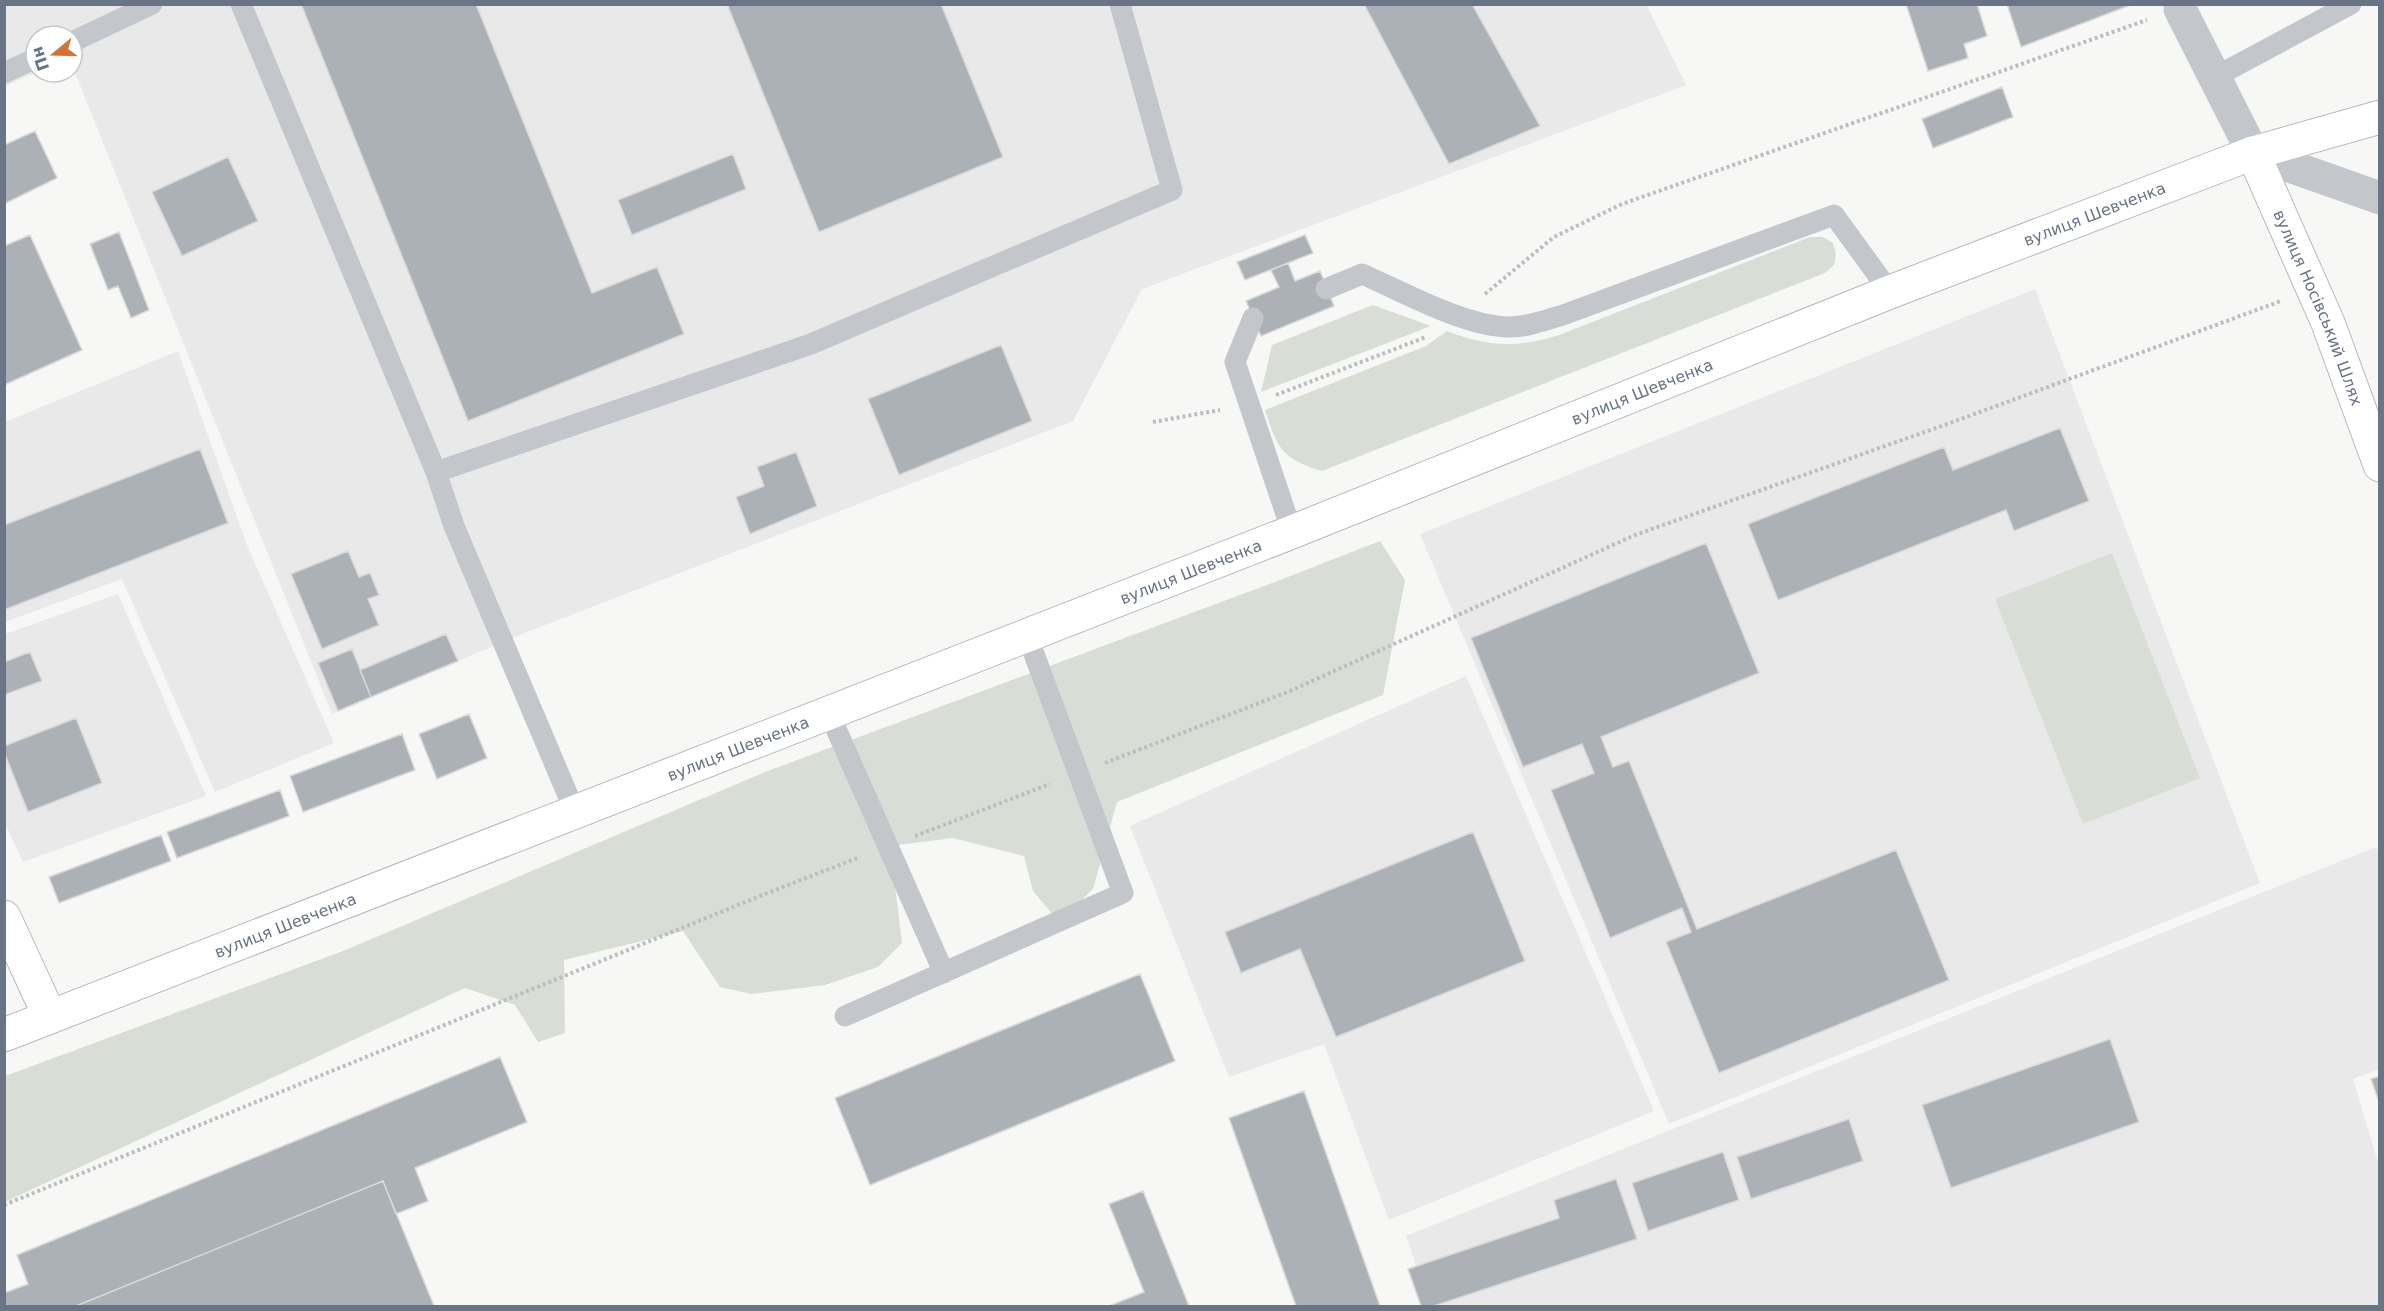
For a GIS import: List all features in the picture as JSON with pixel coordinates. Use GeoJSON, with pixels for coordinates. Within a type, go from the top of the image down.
{"type":"FeatureCollection","features":[{"type":"Feature","properties":{"kind":"main road","name":"вулиця Шевченка"},"geometry":{"type":"LineString","coordinates":[[4,1035],[1292,531],[1890,292],[2253,153],[2379,117]]}},
{"type":"Feature","properties":{"kind":"main road","name":"вулиця Носівський Шлях"},"geometry":{"type":"LineString","coordinates":[[2253,153],[2328,323],[2379,465]]}},
{"type":"Feature","properties":{"kind":"main road"},"geometry":{"type":"LineString","coordinates":[[4,917],[50,1017]]}},
{"type":"Feature","properties":{"kind":"street"},"geometry":{"type":"LineString","coordinates":[[2181,7],[2253,153],[2379,198]]}},
{"type":"Feature","properties":{"kind":"lane"},"geometry":{"type":"LineString","coordinates":[[84,36],[152,4]]}},
{"type":"Feature","properties":{"kind":"lane"},"geometry":{"type":"LineString","coordinates":[[241,4],[436,472],[454,526],[575,812]]}},
{"type":"Feature","properties":{"kind":"lane"},"geometry":{"type":"LineString","coordinates":[[436,472],[811,345],[1172,190],[1120,4]]}},
{"type":"Feature","properties":{"kind":"lane"},"geometry":{"type":"LineString","coordinates":[[2215,77],[2351,4]]}},
{"type":"Feature","properties":{"kind":"lane"},"geometry":{"type":"LineString","coordinates":[[4,73],[24,64]]}},
{"type":"Feature","properties":{"kind":"lane"},"geometry":{"type":"LineString","coordinates":[[1326,289],[1362,274],[1459,316],[1508,327],[1527,326],[1563,315],[1834,215],[1890,292]]}},
{"type":"Feature","properties":{"kind":"lane"},"geometry":{"type":"LineString","coordinates":[[1253,318],[1235,362],[1292,531]]}},
{"type":"Feature","properties":{"kind":"lane"},"geometry":{"type":"LineString","coordinates":[[845,1016],[1123,894],[1028,635]]}},
{"type":"Feature","properties":{"kind":"lane"},"geometry":{"type":"LineString","coordinates":[[830,713],[944,972]]}},
{"type":"Feature","properties":{"kind":"path"},"geometry":{"type":"LineString","coordinates":[[1153,422],[1250,405],[1425,337],[1459,316],[1554,237],[1622,204],[2181,7]]}},
{"type":"Feature","properties":{"kind":"path"},"geometry":{"type":"LineString","coordinates":[[4,1205],[765,894],[1290,691],[1635,535],[1950,423],[2313,289]]}},
{"type":"Feature","properties":{"kind":"shaded area"},"geometry":{"type":"Polygon","coordinates":[[[5,4],[1646,4],[1686,85],[1142,289],[1073,421],[522,634],[332,714],[80,84],[84,84],[84,24],[24,24],[24,78],[5,86],[5,4]]]}},
{"type":"Feature","properties":{"kind":"shaded area"},"geometry":{"type":"Polygon","coordinates":[[[1810,237],[1823,237],[1833,243],[1836,254],[1834,265],[1825,273],[1322,471],[1298,462],[1283,450],[1269,423],[1265,410],[1426,346],[1447,331],[1490,343],[1516,344],[1544,339],[1810,237]]]}},
{"type":"Feature","properties":{"kind":"shaded area"},"geometry":{"type":"Polygon","coordinates":[[[2035,289],[2260,883],[1669,1124],[1420,534],[2035,289]]]}},
{"type":"Feature","properties":{"kind":"shaded area"},"geometry":{"type":"Polygon","coordinates":[[[1373,305],[1431,326],[1261,392],[1272,345],[1373,305]]]}},
{"type":"Feature","properties":{"kind":"shaded area"},"geometry":{"type":"Polygon","coordinates":[[[178,351],[247,545],[334,743],[215,792],[122,579],[5,622],[5,422],[178,351]]]}},
{"type":"Feature","properties":{"kind":"shaded area"},"geometry":{"type":"Polygon","coordinates":[[[1380,541],[1405,580],[1383,695],[1117,802],[1093,889],[1059,922],[1033,891],[1024,856],[953,838],[890,846],[902,943],[878,967],[825,985],[751,994],[720,987],[683,931],[564,960],[565,1033],[538,1042],[515,1005],[465,988],[5,1202],[5,1076],[343,951],[765,772],[1380,541]]]}},
{"type":"Feature","properties":{"kind":"shaded area"},"geometry":{"type":"Polygon","coordinates":[[[2112,553],[2200,778],[2083,824],[1995,599],[2112,553]]]}},
{"type":"Feature","properties":{"kind":"shaded area"},"geometry":{"type":"Polygon","coordinates":[[[118,594],[206,796],[23,862],[5,823],[5,634],[118,594]]]}},
{"type":"Feature","properties":{"kind":"shaded area"},"geometry":{"type":"Polygon","coordinates":[[[1466,676],[1654,1111],[1389,1220],[1324,1044],[1229,1077],[1130,826],[1466,676]]]}},
{"type":"Feature","properties":{"kind":"shaded area"},"geometry":{"type":"Polygon","coordinates":[[[2376,847],[2380,857],[2379,1069],[2353,1079],[2379,1166],[2379,1306],[1430,1306],[1406,1236],[2376,847]]]}},
{"type":"Feature","properties":{"kind":"building"},"geometry":{"type":"Polygon","coordinates":[[[301,4],[476,4],[592,293],[657,267],[684,334],[468,421],[301,4]]]}},
{"type":"Feature","properties":{"kind":"building"},"geometry":{"type":"Polygon","coordinates":[[[727,4],[941,4],[1003,157],[819,232],[727,4]]]}},
{"type":"Feature","properties":{"kind":"building"},"geometry":{"type":"Polygon","coordinates":[[[1364,4],[1472,4],[1540,126],[1449,164],[1364,4]]]}},
{"type":"Feature","properties":{"kind":"building"},"geometry":{"type":"Polygon","coordinates":[[[1906,4],[1977,4],[1987,36],[1964,44],[1968,58],[1928,71],[1906,4]]]}},
{"type":"Feature","properties":{"kind":"building"},"geometry":{"type":"Polygon","coordinates":[[[2007,4],[2133,4],[2021,47],[2007,4]]]}},
{"type":"Feature","properties":{"kind":"building"},"geometry":{"type":"Polygon","coordinates":[[[2002,87],[2013,117],[1933,148],[1922,119],[2002,87]]]}},
{"type":"Feature","properties":{"kind":"building"},"geometry":{"type":"Polygon","coordinates":[[[35,131],[57,178],[4,204],[4,145],[35,131]]]}},
{"type":"Feature","properties":{"kind":"building"},"geometry":{"type":"Polygon","coordinates":[[[733,154],[746,189],[632,235],[618,200],[733,154]]]}},
{"type":"Feature","properties":{"kind":"building"},"geometry":{"type":"Polygon","coordinates":[[[228,157],[258,221],[182,256],[152,192],[228,157]]]}},
{"type":"Feature","properties":{"kind":"building"},"geometry":{"type":"Polygon","coordinates":[[[119,232],[149,310],[131,318],[118,286],[108,290],[90,244],[119,232]]]}},
{"type":"Feature","properties":{"kind":"building"},"geometry":{"type":"Polygon","coordinates":[[[30,235],[82,350],[4,385],[4,246],[30,235]]]}},
{"type":"Feature","properties":{"kind":"building"},"geometry":{"type":"Polygon","coordinates":[[[1305,235],[1313,253],[1245,280],[1237,262],[1305,235]]]}},
{"type":"Feature","properties":{"kind":"building"},"geometry":{"type":"Polygon","coordinates":[[[1288,263],[1295,281],[1320,271],[1334,306],[1261,336],[1246,301],[1279,287],[1271,270],[1288,263]]]}},
{"type":"Feature","properties":{"kind":"building"},"geometry":{"type":"Polygon","coordinates":[[[1001,345],[1032,421],[899,475],[868,399],[1001,345]]]}},
{"type":"Feature","properties":{"kind":"building"},"geometry":{"type":"Polygon","coordinates":[[[2060,428],[2089,501],[2014,531],[2006,510],[1778,600],[1748,524],[1944,447],[1953,470],[2060,428]]]}},
{"type":"Feature","properties":{"kind":"building"},"geometry":{"type":"Polygon","coordinates":[[[200,449],[228,523],[4,610],[4,525],[200,449]]]}},
{"type":"Feature","properties":{"kind":"building"},"geometry":{"type":"Polygon","coordinates":[[[796,452],[817,506],[750,534],[736,497],[764,486],[757,467],[796,452]]]}},
{"type":"Feature","properties":{"kind":"building"},"geometry":{"type":"Polygon","coordinates":[[[1706,543],[1759,673],[1601,737],[1613,767],[1629,761],[1697,929],[1896,850],[1949,980],[1719,1073],[1666,942],[1691,932],[1682,908],[1610,938],[1551,790],[1594,773],[1582,744],[1523,767],[1471,638],[1706,543]]]}},
{"type":"Feature","properties":{"kind":"building"},"geometry":{"type":"Polygon","coordinates":[[[348,551],[359,577],[370,573],[379,595],[368,599],[379,625],[322,649],[291,574],[348,551]]]}},
{"type":"Feature","properties":{"kind":"building"},"geometry":{"type":"Polygon","coordinates":[[[446,634],[458,661],[371,697],[360,670],[446,634]]]}},
{"type":"Feature","properties":{"kind":"building"},"geometry":{"type":"Polygon","coordinates":[[[352,649],[371,697],[338,711],[318,663],[352,649]]]}},
{"type":"Feature","properties":{"kind":"building"},"geometry":{"type":"Polygon","coordinates":[[[30,652],[42,681],[4,695],[4,662],[30,652]]]}},
{"type":"Feature","properties":{"kind":"building"},"geometry":{"type":"Polygon","coordinates":[[[469,714],[487,758],[437,779],[419,734],[469,714]]]}},
{"type":"Feature","properties":{"kind":"building"},"geometry":{"type":"Polygon","coordinates":[[[76,718],[102,783],[28,812],[4,752],[4,746],[76,718]]]}},
{"type":"Feature","properties":{"kind":"building"},"geometry":{"type":"Polygon","coordinates":[[[402,734],[415,770],[303,812],[290,776],[402,734]]]}},
{"type":"Feature","properties":{"kind":"building"},"geometry":{"type":"Polygon","coordinates":[[[280,790],[289,816],[177,858],[167,832],[280,790]]]}},
{"type":"Feature","properties":{"kind":"building"},"geometry":{"type":"Polygon","coordinates":[[[1473,832],[1525,961],[1336,1037],[1300,949],[1241,973],[1225,932],[1473,832]]]}},
{"type":"Feature","properties":{"kind":"building"},"geometry":{"type":"Polygon","coordinates":[[[161,835],[171,861],[59,903],[49,877],[161,835]]]}},
{"type":"Feature","properties":{"kind":"building"},"geometry":{"type":"Polygon","coordinates":[[[1140,974],[1175,1061],[870,1185],[835,1098],[1140,974]]]}},
{"type":"Feature","properties":{"kind":"building"},"geometry":{"type":"Polygon","coordinates":[[[2110,1039],[2139,1122],[1951,1188],[1922,1105],[2110,1039]]]}},
{"type":"Feature","properties":{"kind":"building"},"geometry":{"type":"Polygon","coordinates":[[[500,1057],[527,1122],[415,1168],[428,1201],[396,1214],[383,1181],[76,1306],[4,1306],[4,1293],[28,1284],[17,1255],[500,1057]]]}},
{"type":"Feature","properties":{"kind":"building"},"geometry":{"type":"Polygon","coordinates":[[[2380,1076],[2380,1105],[2371,1079],[2380,1076]]]}},
{"type":"Feature","properties":{"kind":"building"},"geometry":{"type":"Polygon","coordinates":[[[1304,1091],[1380,1306],[1296,1306],[1229,1118],[1304,1091]]]}},
{"type":"Feature","properties":{"kind":"building"},"geometry":{"type":"Polygon","coordinates":[[[1849,1119],[1863,1161],[1751,1199],[1737,1157],[1849,1119]]]}},
{"type":"Feature","properties":{"kind":"building"},"geometry":{"type":"Polygon","coordinates":[[[1723,1152],[1739,1200],[1648,1231],[1632,1183],[1723,1152]]]}},
{"type":"Feature","properties":{"kind":"building"},"geometry":{"type":"Polygon","coordinates":[[[1616,1179],[1637,1239],[1434,1306],[1421,1306],[1408,1269],[1559,1218],[1554,1200],[1616,1179]]]}},
{"type":"Feature","properties":{"kind":"building"},"geometry":{"type":"Polygon","coordinates":[[[383,1181],[434,1306],[76,1306],[383,1181]]]}},
{"type":"Feature","properties":{"kind":"building"},"geometry":{"type":"Polygon","coordinates":[[[1143,1191],[1189,1306],[1109,1306],[1144,1292],[1109,1204],[1143,1191]]]}}]}
